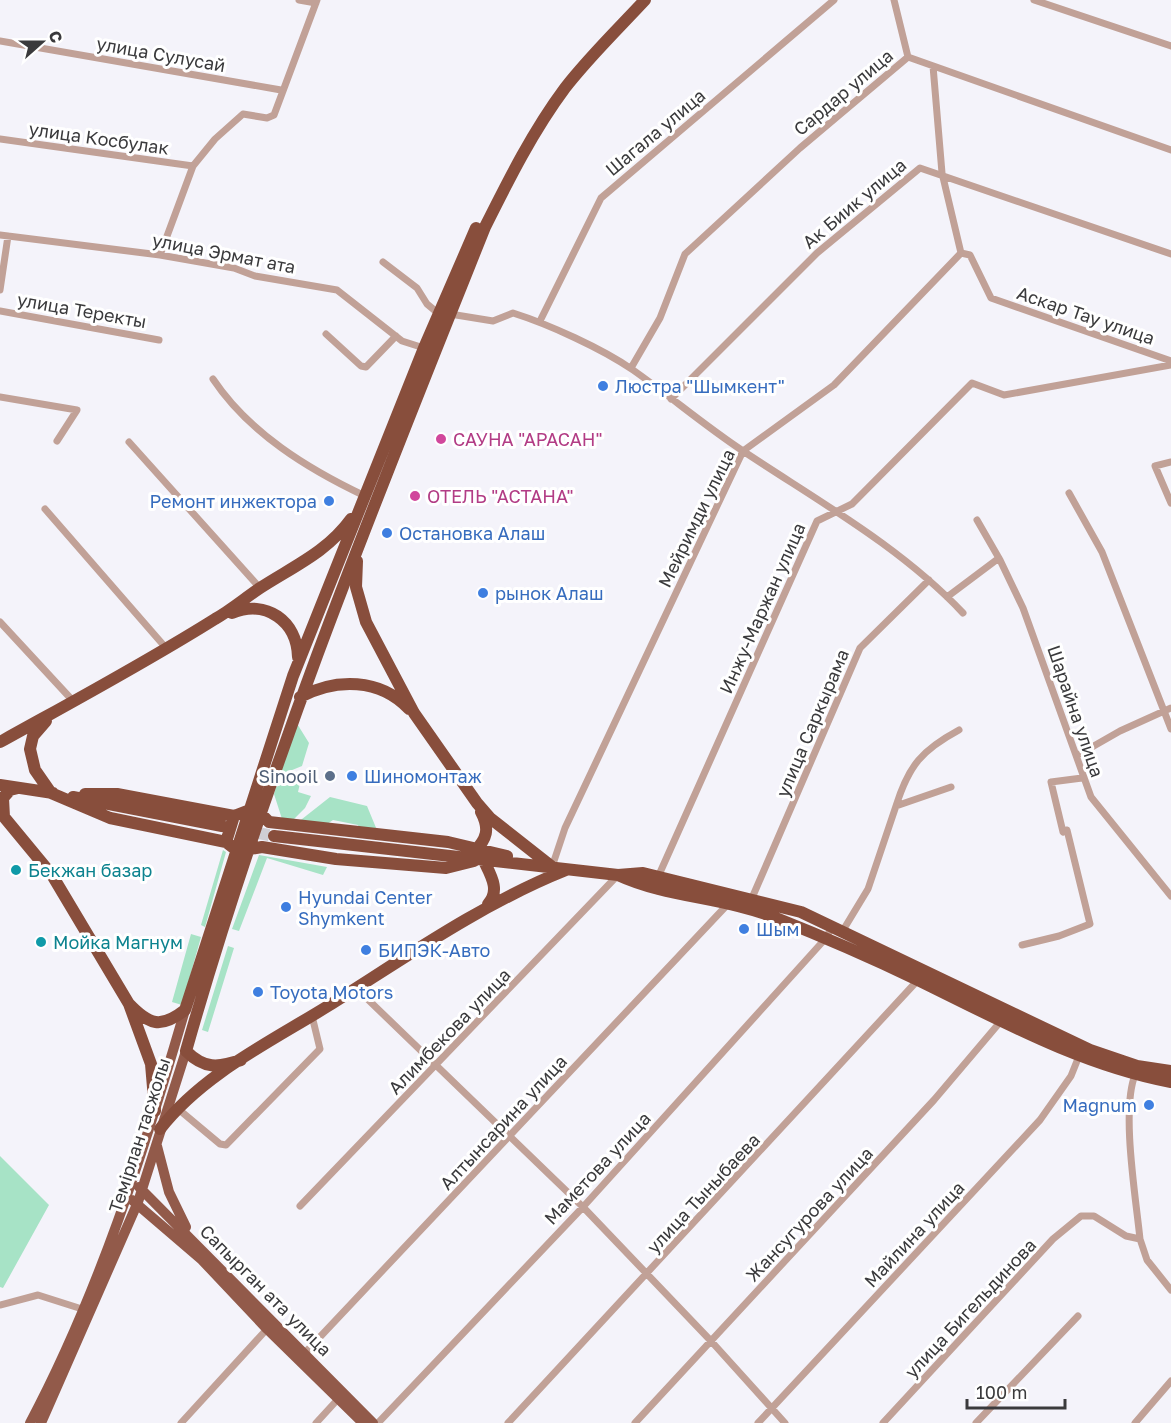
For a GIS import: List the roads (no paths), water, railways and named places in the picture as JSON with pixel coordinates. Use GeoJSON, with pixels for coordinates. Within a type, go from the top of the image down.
{"type":"FeatureCollection","features":[{"type":"Feature","properties":{"kind":"highway"},"geometry":{"type":"LineString","coordinates":[[552,867],[490,818],[414,713],[366,622],[356,587],[355,572],[368,521],[444,314],[503,173],[559,83],[634,0]]}},
{"type":"Feature","properties":{"kind":"highway"},"geometry":{"type":"LineString","coordinates":[[231,845],[247,811],[298,662],[424,348],[444,314],[510,177],[542,121],[601,46],[645,0]]}},
{"type":"Feature","properties":{"kind":"highway"},"geometry":{"type":"LineString","coordinates":[[0,742],[69,706],[217,618],[260,588],[323,550],[337,538],[363,501]]}},
{"type":"Feature","properties":{"kind":"highway","name":"Темірлан тасжолы"},"geometry":{"type":"LineString","coordinates":[[186,1051],[256,848],[300,697],[368,521]]}},
{"type":"Feature","properties":{"kind":"highway"},"geometry":{"type":"LineString","coordinates":[[217,618],[241,609],[259,608],[272,612],[292,630],[298,644],[298,662]]}},
{"type":"Feature","properties":{"kind":"highway"},"geometry":{"type":"LineString","coordinates":[[300,697],[325,686],[362,685],[389,692],[414,713]]}},
{"type":"Feature","properties":{"kind":"highway"},"geometry":{"type":"LineString","coordinates":[[69,706],[40,726],[33,736],[30,749],[35,770],[51,793],[110,818],[231,845]]}},
{"type":"Feature","properties":{"kind":"highway"},"geometry":{"type":"LineString","coordinates":[[0,784],[222,826]]}},
{"type":"Feature","properties":{"kind":"highway"},"geometry":{"type":"LineString","coordinates":[[21,788],[10,790],[3,798],[2,814],[26,841],[69,900],[129,1004],[151,1064],[155,1111]]}},
{"type":"Feature","properties":{"kind":"highway"},"geometry":{"type":"LineString","coordinates":[[51,793],[117,794],[234,816],[247,811]]}},
{"type":"Feature","properties":{"kind":"highway"},"geometry":{"type":"LineString","coordinates":[[158,1136],[177,1108],[194,1092],[491,902],[495,887],[480,854],[488,829],[477,803]]}},
{"type":"Feature","properties":{"kind":"highway"},"geometry":{"type":"LineString","coordinates":[[231,845],[234,816]]}},
{"type":"Feature","properties":{"kind":"highway"},"geometry":{"type":"LineString","coordinates":[[265,818],[531,864],[618,875],[641,886],[657,882],[752,898],[801,912],[918,980],[1001,1021],[1079,1056],[1135,1075],[1171,1082]]}},
{"type":"Feature","properties":{"kind":"highway"},"geometry":{"type":"LineString","coordinates":[[273,836],[381,850],[468,857],[480,854]]}},
{"type":"Feature","properties":{"kind":"highway","name":"Темірлан тасжолы"},"geometry":{"type":"LineString","coordinates":[[185,1010],[231,845]]}},
{"type":"Feature","properties":{"kind":"highway"},"geometry":{"type":"LineString","coordinates":[[256,848],[336,859],[446,868],[480,854]]}},
{"type":"Feature","properties":{"kind":"highway"},"geometry":{"type":"LineString","coordinates":[[484,907],[567,869]]}},
{"type":"Feature","properties":{"kind":"highway"},"geometry":{"type":"LineString","coordinates":[[657,882],[833,932],[1090,1050],[1137,1066],[1171,1071]]}},
{"type":"Feature","properties":{"kind":"highway"},"geometry":{"type":"LineString","coordinates":[[129,1004],[143,1019],[151,1022],[172,1020],[185,1010]]}},
{"type":"Feature","properties":{"kind":"highway"},"geometry":{"type":"LineString","coordinates":[[186,1051],[196,1061],[214,1067],[241,1060]]}},
{"type":"Feature","properties":{"kind":"main road","name":"Темірлан тасжолы"},"geometry":{"type":"LineString","coordinates":[[41,1423],[138,1202],[138,1186],[155,1111],[185,1010]]}},
{"type":"Feature","properties":{"kind":"main road","name":"Темірлан тасжолы"},"geometry":{"type":"LineString","coordinates":[[30,1423],[82,1309],[126,1197],[138,1186],[158,1136],[186,1051]]}},
{"type":"Feature","properties":{"kind":"main road"},"geometry":{"type":"LineString","coordinates":[[158,1136],[169,1192],[193,1240]]}},
{"type":"Feature","properties":{"kind":"main road","name":"Сапырган ата улица"},"geometry":{"type":"LineString","coordinates":[[138,1186],[274,1325],[363,1423]]}},
{"type":"Feature","properties":{"kind":"main road","name":"Сапырган ата улица"},"geometry":{"type":"LineString","coordinates":[[126,1197],[138,1202],[202,1260],[267,1329],[376,1423]]}},
{"type":"Feature","properties":{"kind":"street"},"geometry":{"type":"LineString","coordinates":[[160,255],[193,166],[215,139],[243,114],[267,118],[274,115],[281,90],[317,2],[298,0]]}},
{"type":"Feature","properties":{"kind":"street","name":"Шагала улица"},"geometry":{"type":"LineString","coordinates":[[540,321],[601,198],[834,0]]}},
{"type":"Feature","properties":{"kind":"street"},"geometry":{"type":"LineString","coordinates":[[894,0],[908,57]]}},
{"type":"Feature","properties":{"kind":"street"},"geometry":{"type":"LineString","coordinates":[[1034,0],[1171,46]]}},
{"type":"Feature","properties":{"kind":"street","name":"улица Сулусай"},"geometry":{"type":"LineString","coordinates":[[0,41],[281,90]]}},
{"type":"Feature","properties":{"kind":"street","name":"Сардар улица"},"geometry":{"type":"LineString","coordinates":[[631,368],[660,318],[685,254],[800,148],[908,57],[1171,150]]}},
{"type":"Feature","properties":{"kind":"street"},"geometry":{"type":"LineString","coordinates":[[933,66],[942,173],[961,253]]}},
{"type":"Feature","properties":{"kind":"street","name":"улица Косбулак"},"geometry":{"type":"LineString","coordinates":[[0,139],[193,166]]}},
{"type":"Feature","properties":{"kind":"street","name":"Ак Биик улица"},"geometry":{"type":"LineString","coordinates":[[671,399],[817,253],[920,168],[942,173],[1171,254]]}},
{"type":"Feature","properties":{"kind":"street","name":"улица Эрмат ата"},"geometry":{"type":"LineString","coordinates":[[0,235],[160,255],[234,268],[255,276],[337,290],[402,341],[424,348]]}},
{"type":"Feature","properties":{"kind":"street"},"geometry":{"type":"LineString","coordinates":[[0,290],[8,236]]}},
{"type":"Feature","properties":{"kind":"street","name":"Аскар Тау улица"},"geometry":{"type":"LineString","coordinates":[[961,253],[970,255],[991,298],[1171,363]]}},
{"type":"Feature","properties":{"kind":"street","name":"Мейримди улица"},"geometry":{"type":"LineString","coordinates":[[552,867],[565,828],[743,451],[834,385],[961,253]]}},
{"type":"Feature","properties":{"kind":"street"},"geometry":{"type":"LineString","coordinates":[[383,262],[417,288],[427,304],[444,314],[493,321],[513,313],[540,321],[631,368],[743,451],[835,512],[929,580],[963,613]]}},
{"type":"Feature","properties":{"kind":"street","name":"улица Теректы"},"geometry":{"type":"LineString","coordinates":[[0,310],[159,340]]}},
{"type":"Feature","properties":{"kind":"street"},"geometry":{"type":"LineString","coordinates":[[326,334],[361,366],[366,367],[396,336]]}},
{"type":"Feature","properties":{"kind":"street","name":"Инжу-Маржан улица"},"geometry":{"type":"LineString","coordinates":[[657,882],[817,521],[852,504],[972,383],[1004,395],[1171,363]]}},
{"type":"Feature","properties":{"kind":"street"},"geometry":{"type":"LineString","coordinates":[[213,380],[225,396],[284,451],[363,501]]}},
{"type":"Feature","properties":{"kind":"street"},"geometry":{"type":"LineString","coordinates":[[0,397],[77,410],[57,441]]}},
{"type":"Feature","properties":{"kind":"street"},"geometry":{"type":"LineString","coordinates":[[129,442],[260,588]]}},
{"type":"Feature","properties":{"kind":"street"},"geometry":{"type":"LineString","coordinates":[[1171,462],[1155,466],[1171,503]]}},
{"type":"Feature","properties":{"kind":"street"},"geometry":{"type":"LineString","coordinates":[[1069,493],[1102,552],[1167,709],[1171,729]]}},
{"type":"Feature","properties":{"kind":"street"},"geometry":{"type":"LineString","coordinates":[[45,509],[166,648]]}},
{"type":"Feature","properties":{"kind":"street","name":"Шарайна улица"},"geometry":{"type":"LineString","coordinates":[[977,520],[999,558],[1023,608],[1078,754],[1082,778],[1091,797],[1171,897]]}},
{"type":"Feature","properties":{"kind":"street"},"geometry":{"type":"LineString","coordinates":[[947,597],[999,558]]}},
{"type":"Feature","properties":{"kind":"street","name":"улица Саркырама"},"geometry":{"type":"LineString","coordinates":[[752,898],[860,648],[929,580]]}},
{"type":"Feature","properties":{"kind":"street"},"geometry":{"type":"LineString","coordinates":[[0,622],[69,706]]}},
{"type":"Feature","properties":{"kind":"street"},"geometry":{"type":"LineString","coordinates":[[1078,754],[1167,709]]}},
{"type":"Feature","properties":{"kind":"street","name":"Маметова улица"},"geometry":{"type":"LineString","coordinates":[[376,1423],[583,1207],[833,932],[868,889],[906,778],[916,759],[959,730]]}},
{"type":"Feature","properties":{"kind":"street"},"geometry":{"type":"LineString","coordinates":[[1022,945],[1059,936],[1090,924],[1067,830],[1063,832],[1052,782],[1082,778]]}},
{"type":"Feature","properties":{"kind":"street"},"geometry":{"type":"LineString","coordinates":[[896,806],[951,787]]}},
{"type":"Feature","properties":{"kind":"street","name":"Алимбекова улица"},"geometry":{"type":"LineString","coordinates":[[300,1206],[618,875]]}},
{"type":"Feature","properties":{"kind":"street","name":"Алтынсарина улица"},"geometry":{"type":"LineString","coordinates":[[302,1357],[728,904]]}},
{"type":"Feature","properties":{"kind":"street","name":"улица Тыныбаева"},"geometry":{"type":"LineString","coordinates":[[508,1423],[649,1274],[918,980]]}},
{"type":"Feature","properties":{"kind":"street"},"geometry":{"type":"LineString","coordinates":[[356,988],[583,1207],[649,1274],[785,1423]]}},
{"type":"Feature","properties":{"kind":"street"},"geometry":{"type":"LineString","coordinates":[[177,1108],[220,1144],[226,1145],[320,1049],[312,1016]]}},
{"type":"Feature","properties":{"kind":"street","name":"Жансугурова улица"},"geometry":{"type":"LineString","coordinates":[[635,1423],[934,1101],[1001,1021]]}},
{"type":"Feature","properties":{"kind":"street","name":"Майлина улица"},"geometry":{"type":"LineString","coordinates":[[758,1423],[1040,1120],[1071,1076],[1079,1056]]}},
{"type":"Feature","properties":{"kind":"street"},"geometry":{"type":"LineString","coordinates":[[1135,1075],[1130,1086],[1130,1149],[1140,1239],[1147,1260],[1171,1290]]}},
{"type":"Feature","properties":{"kind":"street","name":"улица Бигельдинова"},"geometry":{"type":"LineString","coordinates":[[883,1423],[1053,1239],[1081,1216],[1094,1216],[1126,1236],[1140,1239]]}},
{"type":"Feature","properties":{"kind":"street"},"geometry":{"type":"LineString","coordinates":[[0,1305],[38,1295],[82,1309]]}},
{"type":"Feature","properties":{"kind":"street"},"geometry":{"type":"LineString","coordinates":[[976,1423],[1078,1316]]}},
{"type":"Feature","properties":{"kind":"street"},"geometry":{"type":"LineString","coordinates":[[181,1423],[267,1329]]}},
{"type":"Feature","properties":{"kind":"street"},"geometry":{"type":"LineString","coordinates":[[1135,1423],[1171,1382]]}},
{"type":"Feature","properties":{"kind":"street"},"geometry":{"type":"LineString","coordinates":[[316,1423],[339,1398]]}},
{"type":"Feature","properties":{"kind":"tunnel"},"geometry":{"type":"LineString","coordinates":[[222,826],[274,836]]}},
{"type":"Feature","properties":{"kind":"place","name":"Люстра \"Шымкент\""},"geometry":{"type":"Point","coordinates":[603,386]}},
{"type":"Feature","properties":{"kind":"place","name":"САУНА \"АРАСАН\""},"geometry":{"type":"Point","coordinates":[441,439]}},
{"type":"Feature","properties":{"kind":"place","name":"ОТЕЛЬ \"АСТАНА\""},"geometry":{"type":"Point","coordinates":[415,496]}},
{"type":"Feature","properties":{"kind":"place","name":"Ремонт инжектора"},"geometry":{"type":"Point","coordinates":[329,501]}},
{"type":"Feature","properties":{"kind":"place","name":"Остановка Алаш"},"geometry":{"type":"Point","coordinates":[387,533]}},
{"type":"Feature","properties":{"kind":"place","name":"рынок Алаш"},"geometry":{"type":"Point","coordinates":[483,593]}},
{"type":"Feature","properties":{"kind":"place","name":"Sinooil"},"geometry":{"type":"Point","coordinates":[330,776]}},
{"type":"Feature","properties":{"kind":"place","name":"Шиномонтаж"},"geometry":{"type":"Point","coordinates":[352,776]}},
{"type":"Feature","properties":{"kind":"place","name":"Бекжан базар"},"geometry":{"type":"Point","coordinates":[16,870]}},
{"type":"Feature","properties":{"kind":"place","name":"Hyundai Center Shymkent"},"geometry":{"type":"Point","coordinates":[286,907]}},
{"type":"Feature","properties":{"kind":"place","name":"Шым"},"geometry":{"type":"Point","coordinates":[744,929]}},
{"type":"Feature","properties":{"kind":"place","name":"Мойка Магнум"},"geometry":{"type":"Point","coordinates":[41,942]}},
{"type":"Feature","properties":{"kind":"place","name":"БИПЭК-Авто"},"geometry":{"type":"Point","coordinates":[366,950]}},
{"type":"Feature","properties":{"kind":"place","name":"Toyota Motors"},"geometry":{"type":"Point","coordinates":[258,992]}},
{"type":"Feature","properties":{"kind":"place","name":"Magnum"},"geometry":{"type":"Point","coordinates":[1149,1105]}}]}
